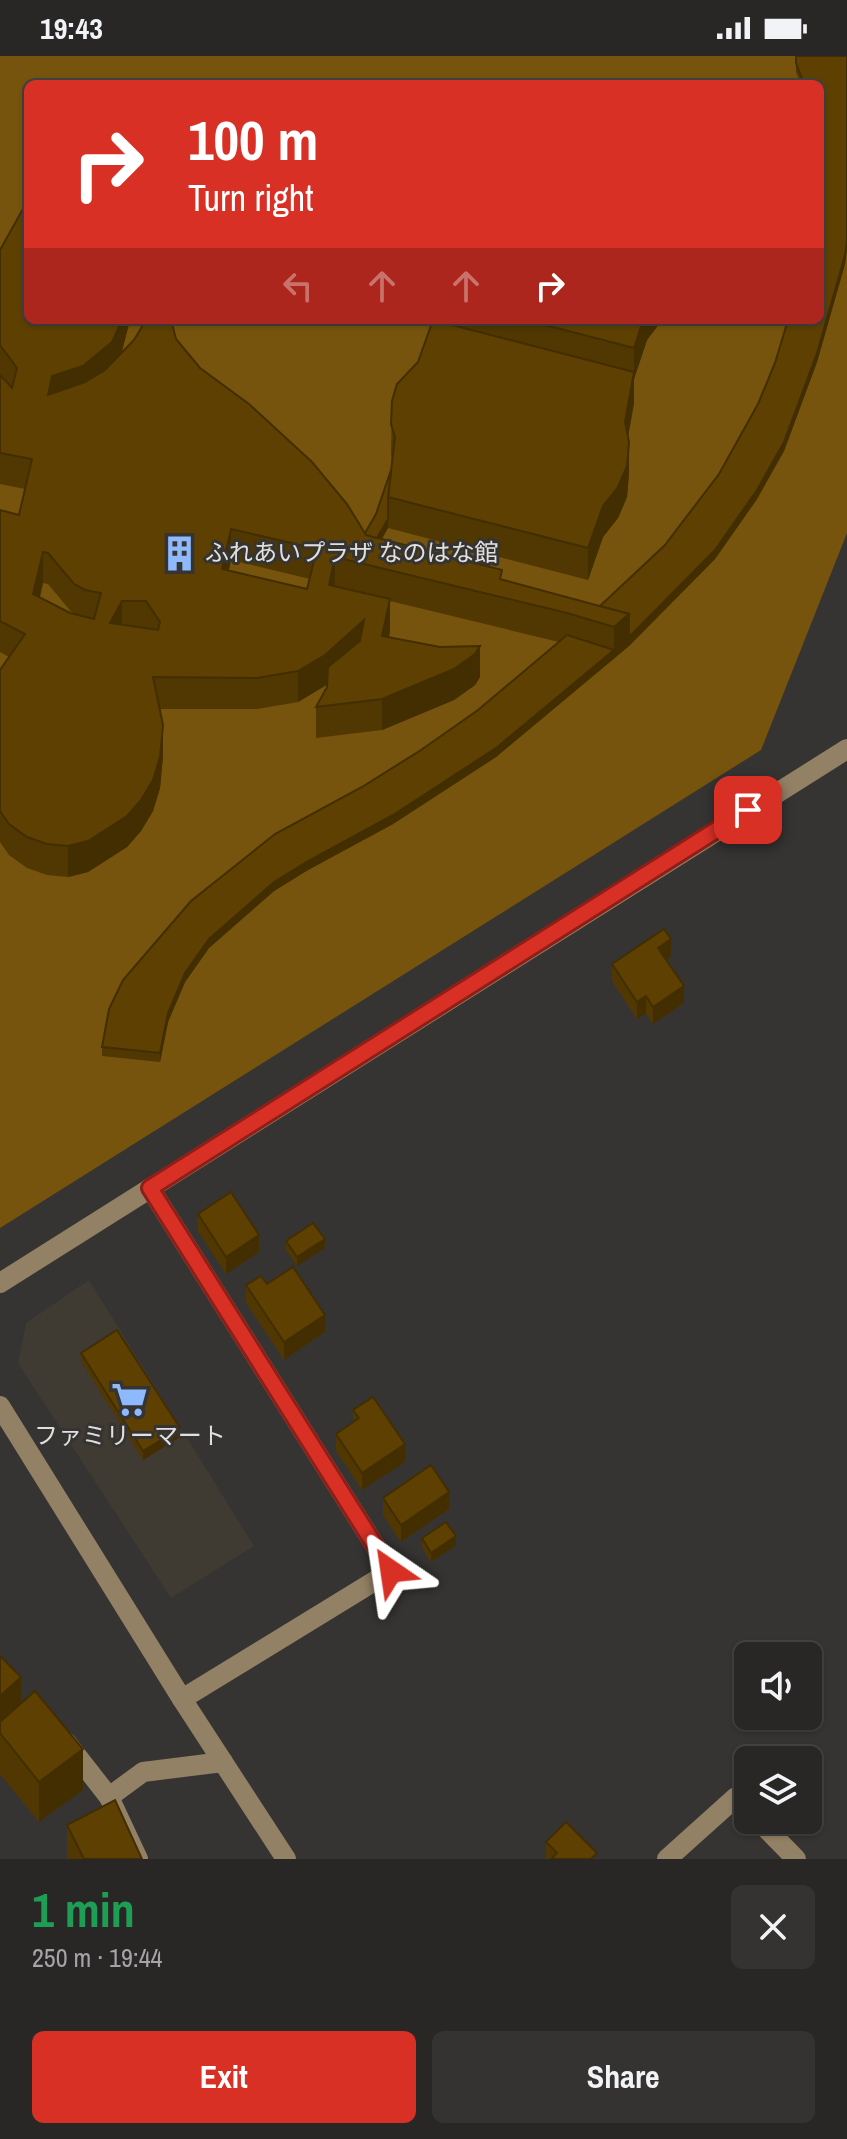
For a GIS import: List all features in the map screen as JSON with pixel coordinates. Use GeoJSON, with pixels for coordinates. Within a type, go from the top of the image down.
{"type":"FeatureCollection","features":[{"type":"Feature","properties":{"kind":"street"},"geometry":{"type":"LineString","coordinates":[[0,1283],[847,749]]}},
{"type":"Feature","properties":{"kind":"street"},"geometry":{"type":"LineString","coordinates":[[150,1188],[391,1571],[182,1699]]}},
{"type":"Feature","properties":{"kind":"street"},"geometry":{"type":"LineString","coordinates":[[0,1406],[182,1699],[286,1859]]}},
{"type":"Feature","properties":{"kind":"street"},"geometry":{"type":"LineString","coordinates":[[50,1724],[109,1797],[138,1859]]}},
{"type":"Feature","properties":{"kind":"street"},"geometry":{"type":"LineString","coordinates":[[109,1797],[143,1772],[223,1762]]}},
{"type":"Feature","properties":{"kind":"street"},"geometry":{"type":"LineString","coordinates":[[667,1859],[734,1799]]}},
{"type":"Feature","properties":{"kind":"street"},"geometry":{"type":"LineString","coordinates":[[772,1834],[796,1859]]}},
{"type":"Feature","properties":{"kind":"shaded area"},"geometry":{"type":"Polygon","coordinates":[[[0,56],[847,56],[847,533],[761,750],[0,1228],[0,56]]]}},
{"type":"Feature","properties":{"kind":"shaded area"},"geometry":{"type":"Polygon","coordinates":[[[89,1280],[254,1546],[171,1598],[18,1363],[26,1323],[89,1280]]]}},
{"type":"Feature","properties":{"kind":"building"},"geometry":{"type":"Polygon","coordinates":[[[796,56],[847,56],[847,241],[817,353],[784,442],[757,490],[715,550],[629,637],[629,614],[600,606],[665,545],[719,474],[758,404],[787,324],[824,324],[824,80],[802,80],[796,56]]]}},
{"type":"Feature","properties":{"kind":"building","name":"ふれあいプラザ なのはな館"},"geometry":{"type":"Polygon","coordinates":[[[24,207],[24,324],[120,324],[112,342],[83,366],[52,376],[48,395],[85,382],[105,370],[134,340],[144,324],[172,324],[176,339],[200,368],[249,404],[312,462],[347,504],[366,535],[502,570],[500,579],[629,614],[614,627],[335,557],[329,585],[390,599],[382,636],[440,647],[480,646],[475,654],[454,669],[382,699],[316,707],[327,687],[328,667],[360,641],[364,620],[325,655],[298,671],[257,678],[153,677],[163,725],[160,757],[153,780],[141,800],[127,816],[88,841],[68,846],[47,844],[27,837],[9,824],[0,811],[0,670],[25,634],[0,621],[0,510],[19,515],[32,459],[0,453],[0,375],[12,388],[17,368],[0,345],[0,250],[24,207]],[[231,529],[222,569],[307,589],[317,549],[231,529]],[[43,552],[33,594],[70,613],[94,619],[101,593],[74,584],[48,553],[43,552]],[[122,601],[110,623],[158,630],[160,622],[146,601],[122,601]]]}},
{"type":"Feature","properties":{"kind":"building"},"geometry":{"type":"Polygon","coordinates":[[[432,324],[448,324],[634,372],[625,422],[629,442],[627,466],[618,487],[603,506],[588,548],[388,497],[395,437],[391,424],[392,401],[397,384],[418,362],[432,324]]]}},
{"type":"Feature","properties":{"kind":"building"},"geometry":{"type":"Polygon","coordinates":[[[541,324],[642,324],[634,348],[541,324]]]}},
{"type":"Feature","properties":{"kind":"building"},"geometry":{"type":"Polygon","coordinates":[[[391,470],[388,519],[377,538],[366,535],[376,514],[391,470]]]}},
{"type":"Feature","properties":{"kind":"building"},"geometry":{"type":"Polygon","coordinates":[[[567,635],[614,650],[496,748],[393,815],[274,882],[209,939],[185,973],[168,1013],[160,1053],[102,1047],[109,1009],[123,980],[191,901],[275,834],[362,787],[478,710],[567,635]]]}},
{"type":"Feature","properties":{"kind":"building"},"geometry":{"type":"Polygon","coordinates":[[[664,929],[671,939],[658,948],[684,986],[653,1007],[646,996],[637,1002],[612,964],[664,929]]]}},
{"type":"Feature","properties":{"kind":"building"},"geometry":{"type":"Polygon","coordinates":[[[231,1192],[259,1235],[226,1257],[198,1214],[231,1192]]]}},
{"type":"Feature","properties":{"kind":"building"},"geometry":{"type":"Polygon","coordinates":[[[313,1223],[325,1239],[297,1257],[286,1241],[313,1223]]]}},
{"type":"Feature","properties":{"kind":"building"},"geometry":{"type":"Polygon","coordinates":[[[293,1267],[325,1315],[284,1342],[246,1285],[261,1276],[267,1284],[293,1267]]]}},
{"type":"Feature","properties":{"kind":"building","name":"ファミリーマート"},"geometry":{"type":"Polygon","coordinates":[[[117,1330],[180,1428],[143,1451],[81,1353],[117,1330]]]}},
{"type":"Feature","properties":{"kind":"building"},"geometry":{"type":"Polygon","coordinates":[[[373,1397],[405,1444],[362,1473],[336,1434],[359,1418],[353,1410],[373,1397]]]}},
{"type":"Feature","properties":{"kind":"building"},"geometry":{"type":"Polygon","coordinates":[[[431,1465],[449,1492],[401,1525],[383,1498],[431,1465]]]}},
{"type":"Feature","properties":{"kind":"building"},"geometry":{"type":"Polygon","coordinates":[[[446,1522],[456,1536],[431,1553],[422,1538],[446,1522]]]}},
{"type":"Feature","properties":{"kind":"building"},"geometry":{"type":"Polygon","coordinates":[[[0,1656],[21,1677],[0,1696],[0,1656]]]}},
{"type":"Feature","properties":{"kind":"building"},"geometry":{"type":"Polygon","coordinates":[[[35,1691],[83,1749],[39,1782],[0,1733],[0,1722],[35,1691]]]}},
{"type":"Feature","properties":{"kind":"building"},"geometry":{"type":"Polygon","coordinates":[[[115,1800],[142,1859],[84,1859],[67,1825],[115,1800]]]}},
{"type":"Feature","properties":{"kind":"building"},"geometry":{"type":"Polygon","coordinates":[[[566,1822],[597,1853],[591,1859],[551,1859],[557,1853],[546,1842],[566,1822]]]}},
{"type":"Feature","properties":{"kind":"place","name":"ふれあいプラザ なのはな館"},"geometry":{"type":"Point","coordinates":[179,553]}},
{"type":"Feature","properties":{"kind":"place","name":"ファミリーマート"},"geometry":{"type":"Point","coordinates":[130,1399]}},
{"type":"Feature","properties":{"kind":"route"},"geometry":{"type":"LineString","coordinates":[[391,1571],[150,1188],[748,810]]}}]}
